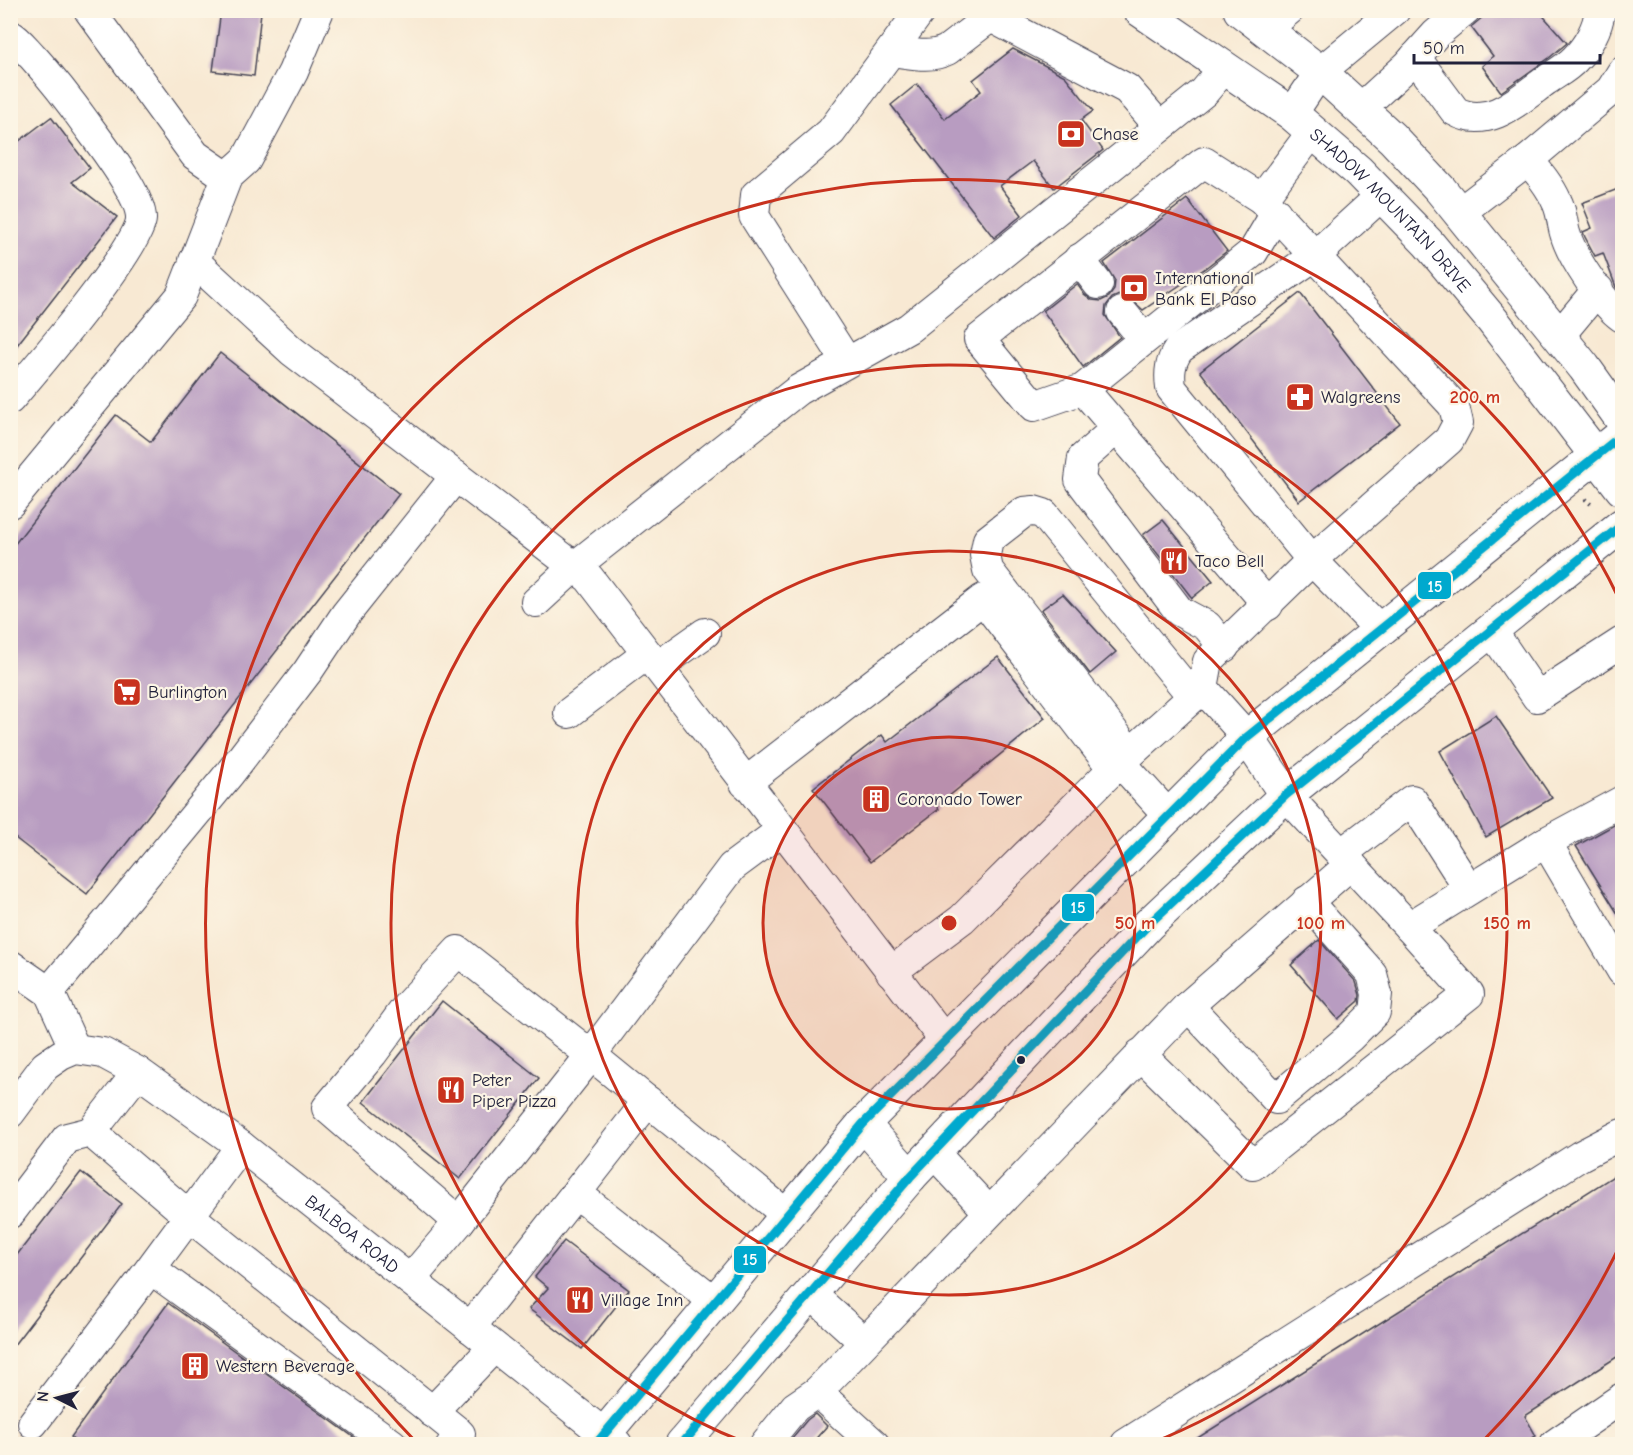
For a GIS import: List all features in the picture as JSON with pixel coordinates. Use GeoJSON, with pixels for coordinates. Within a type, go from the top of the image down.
{"type":"FeatureCollection","features":[{"type":"Feature","properties":{"kind":"main road","name":"SHADOW MOUNTAIN DRIVE"},"geometry":{"type":"LineString","coordinates":[[1140,10],[1302,122],[1358,171],[1428,243],[1493,321],[1623,489]]}},
{"type":"Feature","properties":{"kind":"main road"},"geometry":{"type":"LineString","coordinates":[[1240,10],[1278,20],[1320,72],[1392,138],[1440,189],[1559,336],[1623,420]]}},
{"type":"Feature","properties":{"kind":"main road"},"geometry":{"type":"LineString","coordinates":[[606,1441],[714,1301],[863,1124],[1247,737],[1623,435]]}},
{"type":"Feature","properties":{"kind":"main road"},"geometry":{"type":"LineString","coordinates":[[682,1444],[910,1177],[1149,924],[1286,795],[1623,525]]}},
{"type":"Feature","properties":{"kind":"main road"},"geometry":{"type":"LineString","coordinates":[[1247,737],[1286,795]]}},
{"type":"Feature","properties":{"kind":"main road"},"geometry":{"type":"LineString","coordinates":[[863,1124],[910,1177]]}},
{"type":"Feature","properties":{"kind":"street"},"geometry":{"type":"LineString","coordinates":[[88,10],[195,155],[227,177]]}},
{"type":"Feature","properties":{"kind":"street"},"geometry":{"type":"LineString","coordinates":[[10,503],[181,296],[227,177],[246,160],[293,72],[319,10]]}},
{"type":"Feature","properties":{"kind":"street"},"geometry":{"type":"LineString","coordinates":[[847,362],[754,216],[756,195],[831,132],[921,10]]}},
{"type":"Feature","properties":{"kind":"street"},"geometry":{"type":"LineString","coordinates":[[891,972],[962,919],[1121,761],[1198,693],[1208,661],[1312,560],[1449,440],[1458,423],[1454,406],[1269,206],[1204,162],[979,339],[1034,405],[1083,389],[1253,252],[1269,206],[1320,72],[1395,10]]}},
{"type":"Feature","properties":{"kind":"street"},"geometry":{"type":"LineString","coordinates":[[1360,109],[1436,34],[1465,10]]}},
{"type":"Feature","properties":{"kind":"street"},"geometry":{"type":"LineString","coordinates":[[1415,57],[1455,111],[1464,117],[1489,116],[1507,110],[1575,59],[1598,24],[1600,10]]}},
{"type":"Feature","properties":{"kind":"street"},"geometry":{"type":"LineString","coordinates":[[891,51],[930,56],[940,54],[984,14],[1127,89],[1160,127]]}},
{"type":"Feature","properties":{"kind":"street"},"geometry":{"type":"LineString","coordinates":[[10,35],[58,84],[110,156],[137,201],[141,220],[128,250],[48,354],[10,399]]}},
{"type":"Feature","properties":{"kind":"street"},"geometry":{"type":"LineString","coordinates":[[536,602],[574,567],[798,390],[909,328],[1204,92],[1225,67]]}},
{"type":"Feature","properties":{"kind":"street"},"geometry":{"type":"LineString","coordinates":[[1459,213],[1528,160],[1621,80]]}},
{"type":"Feature","properties":{"kind":"street"},"geometry":{"type":"LineString","coordinates":[[1528,160],[1550,188],[1558,204],[1565,233],[1575,257],[1613,310],[1623,317]]}},
{"type":"Feature","properties":{"kind":"street"},"geometry":{"type":"LineString","coordinates":[[1380,630],[1312,560],[1199,423],[1171,388],[1169,373],[1172,359],[1179,348],[1316,255],[1382,195]]}},
{"type":"Feature","properties":{"kind":"street"},"geometry":{"type":"LineString","coordinates":[[1079,259],[1098,284]]}},
{"type":"Feature","properties":{"kind":"street"},"geometry":{"type":"LineString","coordinates":[[194,261],[292,351],[589,578],[945,1041]]}},
{"type":"Feature","properties":{"kind":"street"},"geometry":{"type":"LineString","coordinates":[[1559,336],[1598,289]]}},
{"type":"Feature","properties":{"kind":"street"},"geometry":{"type":"LineString","coordinates":[[1122,312],[1144,339]]}},
{"type":"Feature","properties":{"kind":"street"},"geometry":{"type":"LineString","coordinates":[[1083,389],[1268,605]]}},
{"type":"Feature","properties":{"kind":"street"},"geometry":{"type":"LineString","coordinates":[[1117,428],[1083,458],[1080,480],[1179,610],[1207,626],[1224,647]]}},
{"type":"Feature","properties":{"kind":"street"},"geometry":{"type":"LineString","coordinates":[[49,992],[230,773],[308,670],[346,614],[456,476]]}},
{"type":"Feature","properties":{"kind":"street"},"geometry":{"type":"LineString","coordinates":[[1121,761],[988,570],[985,555],[988,540],[1024,512],[1034,511],[1044,514],[1198,693],[1247,737]]}},
{"type":"Feature","properties":{"kind":"street"},"geometry":{"type":"LineString","coordinates":[[745,783],[983,599],[1168,816]]}},
{"type":"Feature","properties":{"kind":"street"},"geometry":{"type":"LineString","coordinates":[[1492,631],[1537,697],[1623,642]]}},
{"type":"Feature","properties":{"kind":"street"},"geometry":{"type":"LineString","coordinates":[[568,713],[652,661],[705,633]]}},
{"type":"Feature","properties":{"kind":"street"},"geometry":{"type":"LineString","coordinates":[[1140,1054],[1252,1165],[1469,994],[1286,795]]}},
{"type":"Feature","properties":{"kind":"street"},"geometry":{"type":"LineString","coordinates":[[765,1444],[795,1407],[817,1392],[1188,1006],[1307,901],[1346,859],[1412,800],[1469,889]]}},
{"type":"Feature","properties":{"kind":"street"},"geometry":{"type":"LineString","coordinates":[[1408,927],[1546,842],[1623,801]]}},
{"type":"Feature","properties":{"kind":"street"},"geometry":{"type":"LineString","coordinates":[[410,1280],[459,1222],[591,1055],[732,867],[782,830]]}},
{"type":"Feature","properties":{"kind":"street"},"geometry":{"type":"LineString","coordinates":[[1546,842],[1623,971]]}},
{"type":"Feature","properties":{"kind":"street"},"geometry":{"type":"LineString","coordinates":[[1188,1006],[1276,1099],[1350,1037],[1375,1012],[1377,994],[1372,974],[1307,901]]}},
{"type":"Feature","properties":{"kind":"street"},"geometry":{"type":"LineString","coordinates":[[459,1222],[327,1108],[372,1054],[408,1005],[458,951],[591,1055],[787,1215]]}},
{"type":"Feature","properties":{"kind":"street"},"geometry":{"type":"LineString","coordinates":[[10,965],[49,992],[75,1049],[45,1066],[10,1113]]}},
{"type":"Feature","properties":{"kind":"street","name":"BALBOA ROAD"},"geometry":{"type":"LineString","coordinates":[[75,1049],[103,1053],[138,1072],[241,1146],[494,1347],[606,1441]]}},
{"type":"Feature","properties":{"kind":"street"},"geometry":{"type":"LineString","coordinates":[[10,1213],[67,1138],[91,1132],[138,1072]]}},
{"type":"Feature","properties":{"kind":"street"},"geometry":{"type":"LineString","coordinates":[[470,1328],[648,1101]]}},
{"type":"Feature","properties":{"kind":"street"},"geometry":{"type":"LineString","coordinates":[[91,1132],[189,1216],[432,1412],[461,1440]]}},
{"type":"Feature","properties":{"kind":"street"},"geometry":{"type":"LineString","coordinates":[[1126,1444],[1580,1156],[1623,1134]]}},
{"type":"Feature","properties":{"kind":"street"},"geometry":{"type":"LineString","coordinates":[[33,1423],[241,1146]]}},
{"type":"Feature","properties":{"kind":"street"},"geometry":{"type":"LineString","coordinates":[[934,1153],[989,1212]]}},
{"type":"Feature","properties":{"kind":"street"},"geometry":{"type":"LineString","coordinates":[[576,1193],[714,1301]]}},
{"type":"Feature","properties":{"kind":"street"},"geometry":{"type":"LineString","coordinates":[[150,1269],[392,1444]]}},
{"type":"Feature","properties":{"kind":"street"},"geometry":{"type":"LineString","coordinates":[[810,1293],[864,1342]]}},
{"type":"Feature","properties":{"kind":"street"},"geometry":{"type":"LineString","coordinates":[[432,1412],[494,1347]]}},
{"type":"Feature","properties":{"kind":"street"},"geometry":{"type":"LineString","coordinates":[[817,1392],[874,1444]]}},
{"type":"Feature","properties":{"kind":"street"},"geometry":{"type":"LineString","coordinates":[[1556,1444],[1623,1398]]}},
{"type":"Feature","properties":{"kind":"building"},"geometry":{"type":"Polygon","coordinates":[[[221,10],[261,12],[254,76],[213,71],[221,10]]]}},
{"type":"Feature","properties":{"kind":"building"},"geometry":{"type":"Polygon","coordinates":[[[1491,10],[1538,10],[1567,43],[1501,92],[1482,66],[1493,56],[1471,27],[1491,10]]]}},
{"type":"Feature","properties":{"kind":"building"},"geometry":{"type":"Polygon","coordinates":[[[1013,49],[1065,76],[1093,111],[1081,120],[1103,150],[1054,188],[1033,161],[1000,186],[1022,215],[994,238],[891,105],[917,84],[945,119],[981,91],[973,80],[1013,49]]]}},
{"type":"Feature","properties":{"kind":"building"},"geometry":{"type":"Polygon","coordinates":[[[51,117],[90,168],[72,182],[117,217],[10,354],[10,148],[51,117]]]}},
{"type":"Feature","properties":{"kind":"building"},"geometry":{"type":"Polygon","coordinates":[[[1623,187],[1623,294],[1616,287],[1603,253],[1595,256],[1585,237],[1583,232],[1592,228],[1582,203],[1623,187]]]}},
{"type":"Feature","properties":{"kind":"building","name":"International Bank El Paso"},"geometry":{"type":"Polygon","coordinates":[[[1187,199],[1227,251],[1143,310],[1128,296],[1119,295],[1112,298],[1106,306],[1105,315],[1120,337],[1083,367],[1043,311],[1077,284],[1092,300],[1101,301],[1109,297],[1114,290],[1115,281],[1104,263],[1187,199]]]}},
{"type":"Feature","properties":{"kind":"building","name":"Walgreens"},"geometry":{"type":"Polygon","coordinates":[[[1300,293],[1400,423],[1299,501],[1200,371],[1300,293]]]}},
{"type":"Feature","properties":{"kind":"building","name":"Burlington"},"geometry":{"type":"Polygon","coordinates":[[[220,353],[399,494],[87,894],[10,834],[10,550],[116,415],[151,442],[220,353]]]}},
{"type":"Feature","properties":{"kind":"building","name":"Taco Bell"},"geometry":{"type":"Polygon","coordinates":[[[1163,520],[1213,581],[1192,598],[1143,535],[1163,520]]]}},
{"type":"Feature","properties":{"kind":"building"},"geometry":{"type":"Polygon","coordinates":[[[1063,594],[1116,652],[1090,674],[1041,610],[1063,594]]]}},
{"type":"Feature","properties":{"kind":"building"},"geometry":{"type":"Polygon","coordinates":[[[998,657],[1045,718],[937,806],[939,809],[870,862],[813,788],[882,735],[887,742],[998,657]]]}},
{"type":"Feature","properties":{"kind":"building"},"geometry":{"type":"Polygon","coordinates":[[[1496,716],[1552,798],[1486,837],[1440,751],[1496,716]]]}},
{"type":"Feature","properties":{"kind":"building"},"geometry":{"type":"Polygon","coordinates":[[[1623,820],[1623,922],[1576,846],[1623,820]]]}},
{"type":"Feature","properties":{"kind":"building"},"geometry":{"type":"Polygon","coordinates":[[[1319,940],[1356,982],[1360,995],[1359,1001],[1338,1019],[1291,965],[1319,940]]]}},
{"type":"Feature","properties":{"kind":"building","name":"Peter Piper Pizza"},"geometry":{"type":"Polygon","coordinates":[[[442,1001],[539,1078],[460,1179],[363,1102],[442,1001]]]}},
{"type":"Feature","properties":{"kind":"building"},"geometry":{"type":"Polygon","coordinates":[[[1623,1170],[1623,1353],[1525,1416],[1536,1436],[1522,1444],[1188,1444],[1623,1170]]]}},
{"type":"Feature","properties":{"kind":"building"},"geometry":{"type":"Polygon","coordinates":[[[81,1172],[122,1204],[10,1350],[10,1264],[81,1172]]]}},
{"type":"Feature","properties":{"kind":"building","name":"Village Inn"},"geometry":{"type":"Polygon","coordinates":[[[564,1241],[629,1290],[582,1349],[529,1309],[548,1288],[535,1277],[564,1241]]]}},
{"type":"Feature","properties":{"kind":"building","name":"Western Beverage"},"geometry":{"type":"Polygon","coordinates":[[[168,1303],[363,1444],[81,1444],[71,1437],[168,1303]]]}},
{"type":"Feature","properties":{"kind":"building"},"geometry":{"type":"Polygon","coordinates":[[[815,1414],[827,1426],[811,1444],[787,1444],[807,1420],[815,1414]]]}},
{"type":"Feature","properties":{"kind":"waterway"},"geometry":{"type":"LineString","coordinates":[[10,1440],[16,1444]]}},
{"type":"Feature","properties":{"kind":"transit line","name":"15"},"geometry":{"type":"LineString","coordinates":[[596,1444],[863,1124],[1247,737],[1622,435]]}},
{"type":"Feature","properties":{"kind":"transit line","name":"15"},"geometry":{"type":"LineString","coordinates":[[682,1444],[910,1177],[1149,924],[1286,795],[1622,525]]}},
{"type":"Feature","properties":{"kind":"place","name":"Chase"},"geometry":{"type":"Point","coordinates":[1071,134]}},
{"type":"Feature","properties":{"kind":"place","name":"International Bank El Paso"},"geometry":{"type":"Point","coordinates":[1134,288]}},
{"type":"Feature","properties":{"kind":"place","name":"Walgreens"},"geometry":{"type":"Point","coordinates":[1300,397]}},
{"type":"Feature","properties":{"kind":"place","name":"Taco Bell"},"geometry":{"type":"Point","coordinates":[1174,561]}},
{"type":"Feature","properties":{"kind":"place","name":"Burlington"},"geometry":{"type":"Point","coordinates":[127,692]}},
{"type":"Feature","properties":{"kind":"place","name":"Coronado Tower"},"geometry":{"type":"Point","coordinates":[876,799]}},
{"type":"Feature","properties":{"kind":"place","name":"Peter Piper Pizza"},"geometry":{"type":"Point","coordinates":[451,1090]}},
{"type":"Feature","properties":{"kind":"place","name":"Village Inn"},"geometry":{"type":"Point","coordinates":[580,1300]}},
{"type":"Feature","properties":{"kind":"place","name":"Western Beverage"},"geometry":{"type":"Point","coordinates":[195,1366]}}]}
